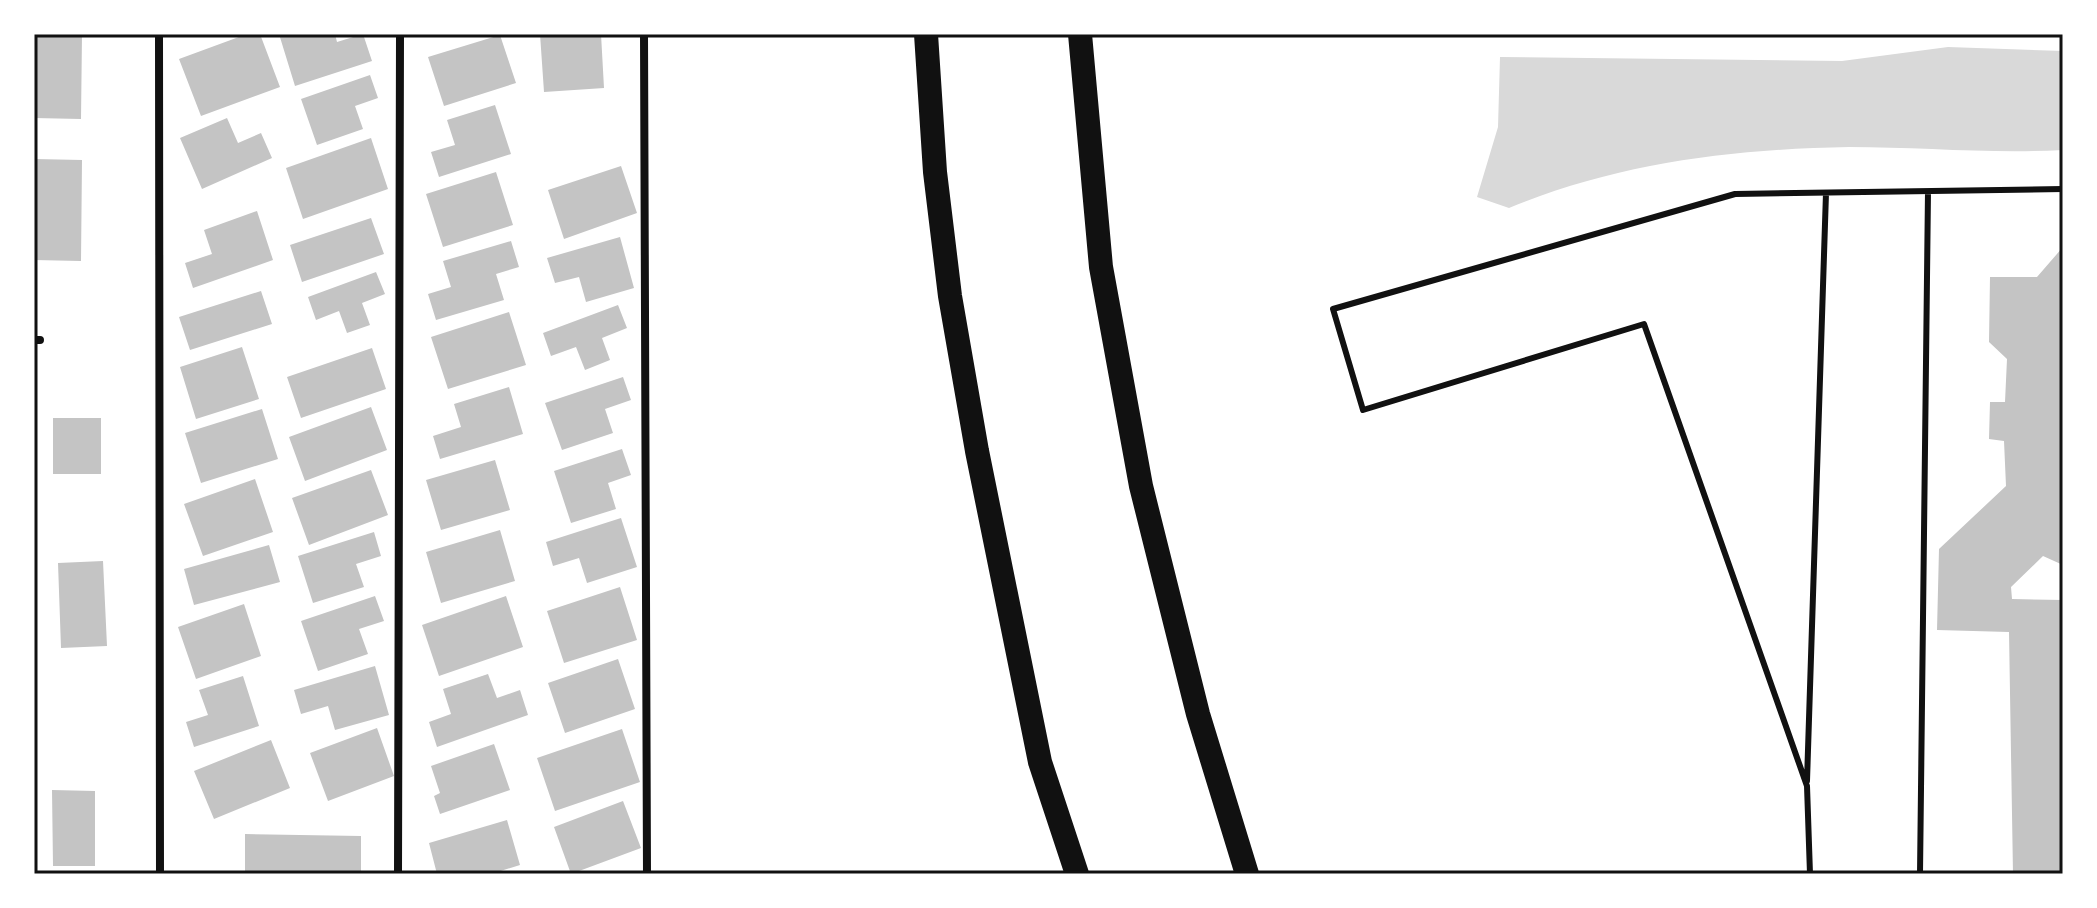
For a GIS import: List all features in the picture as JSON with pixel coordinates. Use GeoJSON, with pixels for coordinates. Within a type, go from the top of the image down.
{"type":"FeatureCollection","features":[{"type":"Feature","properties":{"kind":"highway"},"geometry":{"type":"LineString","coordinates":[[927,45],[935,172],[950,296],[977,451],[1040,762],[1077,874]]}},
{"type":"Feature","properties":{"kind":"highway"},"geometry":{"type":"LineString","coordinates":[[1080,46],[1101,267],[1141,486],[1198,714],[1247,874]]}},
{"type":"Feature","properties":{"kind":"street"},"geometry":{"type":"LineString","coordinates":[[159,34],[160,874]]}},
{"type":"Feature","properties":{"kind":"street"},"geometry":{"type":"LineString","coordinates":[[398,874],[400,34]]}},
{"type":"Feature","properties":{"kind":"street"},"geometry":{"type":"LineString","coordinates":[[644,34],[647,874]]}},
{"type":"Feature","properties":{"kind":"lane"},"geometry":{"type":"LineString","coordinates":[[1807,786],[1644,324],[1363,410],[1333,309],[1735,194],[2063,189]]}},
{"type":"Feature","properties":{"kind":"lane"},"geometry":{"type":"LineString","coordinates":[[1920,874],[1928,192]]}},
{"type":"Feature","properties":{"kind":"lane"},"geometry":{"type":"LineString","coordinates":[[1810,874],[1807,786],[1826,193]]}},
{"type":"Feature","properties":{"kind":"shaded area"},"geometry":{"type":"Polygon","coordinates":[[[1948,47],[2063,51],[2063,150],[1849,147],[1762,151],[1633,169],[1509,208],[1477,197],[1498,127],[1500,57],[1842,61],[1948,47]]]}},
{"type":"Feature","properties":{"kind":"building"},"geometry":{"type":"Polygon","coordinates":[[[34,34],[82,34],[81,119],[34,118],[34,34]]]}},
{"type":"Feature","properties":{"kind":"building"},"geometry":{"type":"Polygon","coordinates":[[[247,34],[260,34],[280,87],[201,116],[179,59],[247,34]]]}},
{"type":"Feature","properties":{"kind":"building"},"geometry":{"type":"Polygon","coordinates":[[[279,34],[335,34],[337,42],[363,34],[372,61],[295,86],[279,34]]]}},
{"type":"Feature","properties":{"kind":"building"},"geometry":{"type":"Polygon","coordinates":[[[540,34],[601,34],[604,88],[544,92],[540,34]]]}},
{"type":"Feature","properties":{"kind":"building"},"geometry":{"type":"Polygon","coordinates":[[[500,35],[516,83],[444,106],[428,57],[500,35]]]}},
{"type":"Feature","properties":{"kind":"building"},"geometry":{"type":"Polygon","coordinates":[[[370,75],[378,98],[355,106],[363,129],[317,145],[301,99],[370,75]]]}},
{"type":"Feature","properties":{"kind":"building"},"geometry":{"type":"Polygon","coordinates":[[[495,105],[511,154],[439,177],[431,152],[455,145],[447,120],[495,105]]]}},
{"type":"Feature","properties":{"kind":"building"},"geometry":{"type":"Polygon","coordinates":[[[227,118],[238,143],[261,133],[272,158],[202,189],[180,138],[227,118]]]}},
{"type":"Feature","properties":{"kind":"building"},"geometry":{"type":"Polygon","coordinates":[[[371,138],[388,189],[303,219],[286,168],[371,138]]]}},
{"type":"Feature","properties":{"kind":"building"},"geometry":{"type":"Polygon","coordinates":[[[34,159],[82,160],[81,261],[34,260],[34,159]]]}},
{"type":"Feature","properties":{"kind":"building"},"geometry":{"type":"Polygon","coordinates":[[[621,166],[637,213],[564,239],[548,190],[621,166]]]}},
{"type":"Feature","properties":{"kind":"building"},"geometry":{"type":"Polygon","coordinates":[[[496,172],[513,225],[443,247],[426,194],[496,172]]]}},
{"type":"Feature","properties":{"kind":"building"},"geometry":{"type":"Polygon","coordinates":[[[257,211],[273,260],[193,288],[185,263],[212,254],[204,230],[257,211]]]}},
{"type":"Feature","properties":{"kind":"building"},"geometry":{"type":"Polygon","coordinates":[[[371,218],[384,254],[302,282],[290,245],[371,218]]]}},
{"type":"Feature","properties":{"kind":"building"},"geometry":{"type":"Polygon","coordinates":[[[620,237],[634,288],[586,302],[579,277],[555,283],[547,258],[620,237]]]}},
{"type":"Feature","properties":{"kind":"building"},"geometry":{"type":"Polygon","coordinates":[[[511,241],[519,267],[496,274],[504,300],[436,320],[428,294],[451,287],[443,261],[511,241]]]}},
{"type":"Feature","properties":{"kind":"building"},"geometry":{"type":"Polygon","coordinates":[[[2063,247],[2063,565],[2043,556],[2011,587],[2012,599],[2063,600],[2063,874],[2013,874],[2009,632],[1937,630],[1939,549],[2006,486],[2004,441],[1989,439],[1990,402],[2005,402],[2007,359],[1989,342],[1990,277],[2037,277],[2063,247]]]}},
{"type":"Feature","properties":{"kind":"building"},"geometry":{"type":"Polygon","coordinates":[[[376,272],[385,294],[362,303],[370,325],[347,333],[339,311],[316,320],[308,297],[376,272]]]}},
{"type":"Feature","properties":{"kind":"building"},"geometry":{"type":"Polygon","coordinates":[[[261,291],[272,324],[190,350],[179,317],[261,291]]]}},
{"type":"Feature","properties":{"kind":"building"},"geometry":{"type":"Polygon","coordinates":[[[618,305],[627,328],[602,338],[610,360],[585,370],[576,347],[551,356],[543,333],[618,305]]]}},
{"type":"Feature","properties":{"kind":"building"},"geometry":{"type":"Polygon","coordinates":[[[509,312],[526,365],[448,389],[431,337],[509,312]]]}},
{"type":"Feature","properties":{"kind":"building"},"geometry":{"type":"Polygon","coordinates":[[[242,347],[259,399],[196,419],[180,367],[242,347]]]}},
{"type":"Feature","properties":{"kind":"building"},"geometry":{"type":"Polygon","coordinates":[[[372,348],[386,389],[301,418],[287,377],[372,348]]]}},
{"type":"Feature","properties":{"kind":"building"},"geometry":{"type":"Polygon","coordinates":[[[623,377],[631,400],[605,409],[613,433],[562,450],[545,403],[623,377]]]}},
{"type":"Feature","properties":{"kind":"building"},"geometry":{"type":"Polygon","coordinates":[[[509,387],[523,434],[440,459],[433,436],[461,427],[454,404],[509,387]]]}},
{"type":"Feature","properties":{"kind":"building"},"geometry":{"type":"Polygon","coordinates":[[[371,407],[387,450],[305,481],[289,437],[371,407]]]}},
{"type":"Feature","properties":{"kind":"building"},"geometry":{"type":"Polygon","coordinates":[[[262,409],[278,459],[201,483],[185,433],[262,409]]]}},
{"type":"Feature","properties":{"kind":"building"},"geometry":{"type":"Polygon","coordinates":[[[53,418],[101,418],[101,474],[53,474],[53,418]]]}},
{"type":"Feature","properties":{"kind":"building"},"geometry":{"type":"Polygon","coordinates":[[[622,449],[631,475],[608,483],[616,509],[571,523],[554,471],[622,449]]]}},
{"type":"Feature","properties":{"kind":"building"},"geometry":{"type":"Polygon","coordinates":[[[495,460],[510,510],[441,530],[426,480],[495,460]]]}},
{"type":"Feature","properties":{"kind":"building"},"geometry":{"type":"Polygon","coordinates":[[[371,470],[388,515],[309,545],[292,498],[371,470]]]}},
{"type":"Feature","properties":{"kind":"building"},"geometry":{"type":"Polygon","coordinates":[[[255,479],[273,532],[203,556],[184,504],[255,479]]]}},
{"type":"Feature","properties":{"kind":"building"},"geometry":{"type":"Polygon","coordinates":[[[621,518],[637,567],[587,583],[579,558],[553,566],[546,542],[621,518]]]}},
{"type":"Feature","properties":{"kind":"building"},"geometry":{"type":"Polygon","coordinates":[[[500,530],[515,581],[441,603],[426,552],[500,530]]]}},
{"type":"Feature","properties":{"kind":"building"},"geometry":{"type":"Polygon","coordinates":[[[374,532],[381,556],[356,564],[364,587],[313,603],[298,556],[374,532]]]}},
{"type":"Feature","properties":{"kind":"building"},"geometry":{"type":"Polygon","coordinates":[[[269,545],[280,582],[194,605],[184,569],[269,545]]]}},
{"type":"Feature","properties":{"kind":"building"},"geometry":{"type":"Polygon","coordinates":[[[103,561],[107,646],[61,648],[58,563],[103,561]]]}},
{"type":"Feature","properties":{"kind":"building"},"geometry":{"type":"Polygon","coordinates":[[[620,587],[637,640],[564,663],[547,611],[620,587]]]}},
{"type":"Feature","properties":{"kind":"building"},"geometry":{"type":"Polygon","coordinates":[[[375,596],[384,621],[359,629],[368,654],[318,671],[301,621],[375,596]]]}},
{"type":"Feature","properties":{"kind":"building"},"geometry":{"type":"Polygon","coordinates":[[[506,596],[523,647],[439,676],[422,625],[506,596]]]}},
{"type":"Feature","properties":{"kind":"building"},"geometry":{"type":"Polygon","coordinates":[[[244,604],[261,656],[196,679],[178,627],[244,604]]]}},
{"type":"Feature","properties":{"kind":"building"},"geometry":{"type":"Polygon","coordinates":[[[618,659],[635,709],[565,733],[548,683],[618,659]]]}},
{"type":"Feature","properties":{"kind":"building"},"geometry":{"type":"Polygon","coordinates":[[[375,666],[389,715],[335,730],[328,706],[301,714],[294,690],[375,666]]]}},
{"type":"Feature","properties":{"kind":"building"},"geometry":{"type":"Polygon","coordinates":[[[488,674],[497,698],[520,690],[528,715],[437,747],[429,722],[451,714],[443,689],[488,674]]]}},
{"type":"Feature","properties":{"kind":"building"},"geometry":{"type":"Polygon","coordinates":[[[243,676],[259,726],[194,747],[186,722],[208,715],[199,690],[243,676]]]}},
{"type":"Feature","properties":{"kind":"building"},"geometry":{"type":"Polygon","coordinates":[[[377,728],[394,776],[328,801],[310,753],[377,728]]]}},
{"type":"Feature","properties":{"kind":"building"},"geometry":{"type":"Polygon","coordinates":[[[622,729],[640,782],[555,811],[537,758],[622,729]]]}},
{"type":"Feature","properties":{"kind":"building"},"geometry":{"type":"Polygon","coordinates":[[[271,740],[290,788],[214,819],[194,771],[271,740]]]}},
{"type":"Feature","properties":{"kind":"building"},"geometry":{"type":"Polygon","coordinates":[[[494,744],[510,790],[440,814],[434,796],[440,793],[431,766],[494,744]]]}},
{"type":"Feature","properties":{"kind":"building"},"geometry":{"type":"Polygon","coordinates":[[[52,790],[95,791],[95,866],[53,866],[52,790]]]}},
{"type":"Feature","properties":{"kind":"building"},"geometry":{"type":"Polygon","coordinates":[[[623,801],[641,848],[571,874],[554,827],[623,801]]]}},
{"type":"Feature","properties":{"kind":"building"},"geometry":{"type":"Polygon","coordinates":[[[507,820],[520,865],[491,874],[437,874],[429,843],[507,820]]]}},
{"type":"Feature","properties":{"kind":"building"},"geometry":{"type":"Polygon","coordinates":[[[245,834],[361,836],[361,874],[245,874],[245,834]]]}}]}
